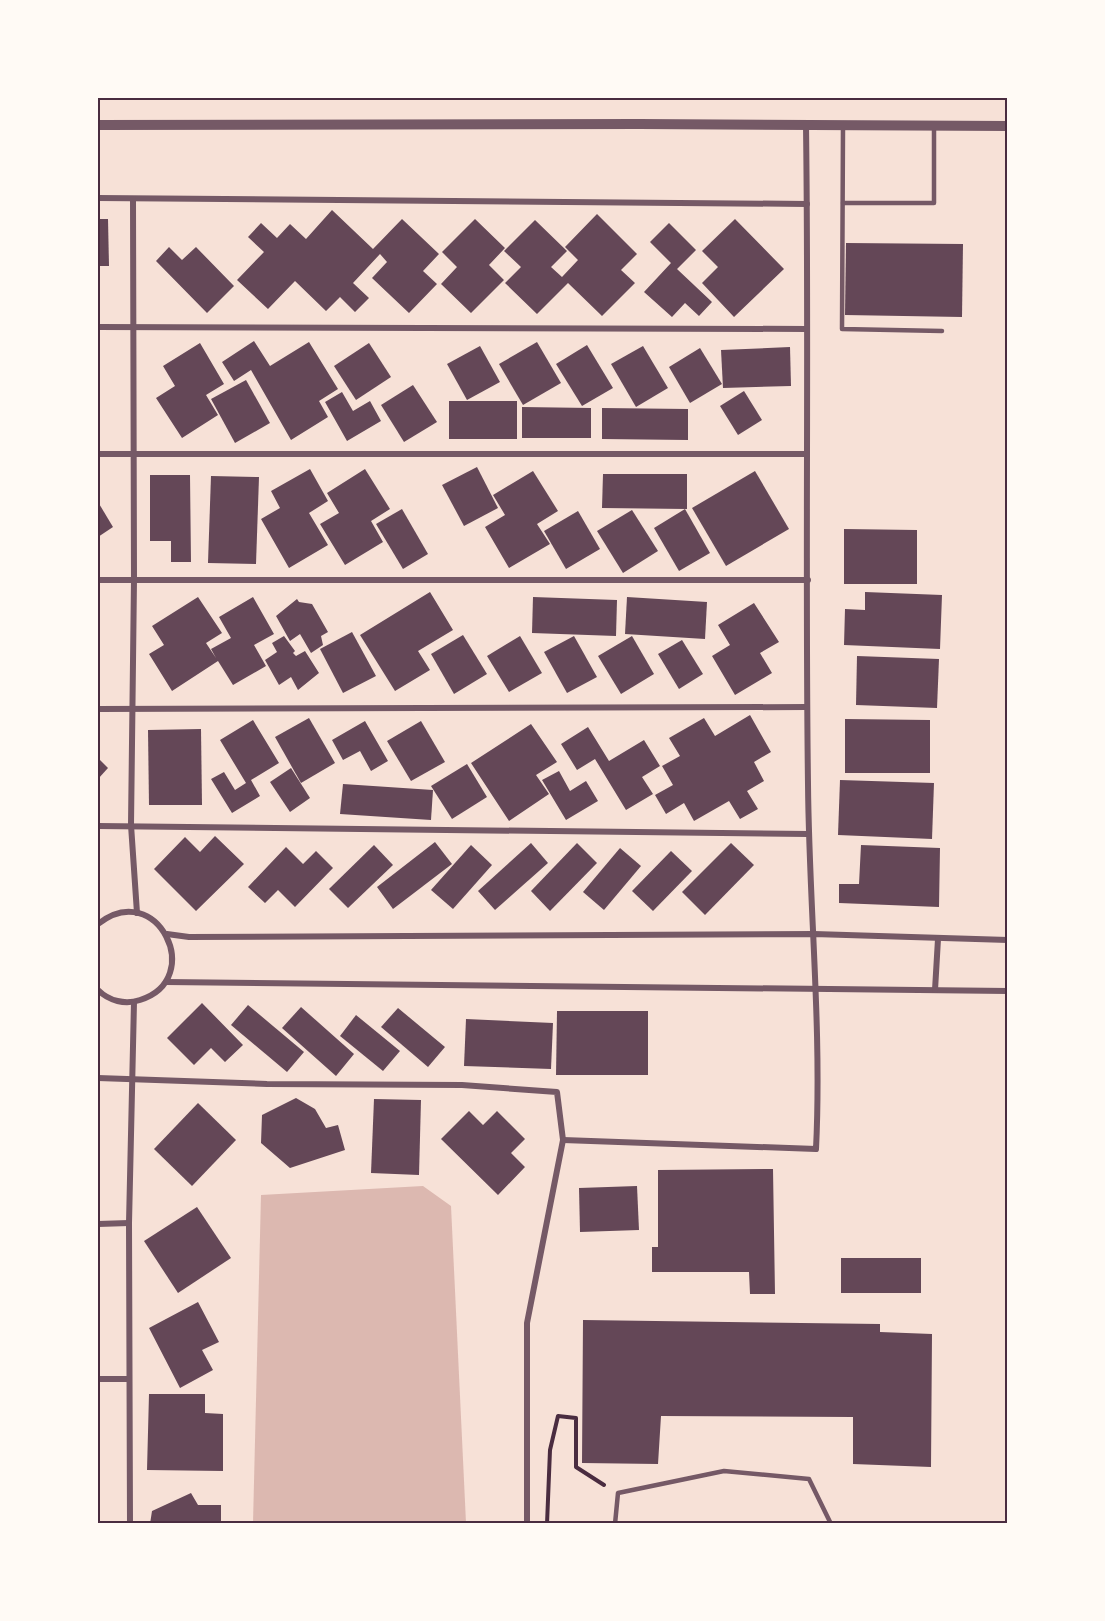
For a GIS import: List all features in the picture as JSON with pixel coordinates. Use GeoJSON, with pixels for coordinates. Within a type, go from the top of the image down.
{"type":"FeatureCollection","features":[{"type":"Feature","properties":{"kind":"street"},"geometry":{"type":"LineString","coordinates":[[98,125],[1008,126]]}},
{"type":"Feature","properties":{"kind":"street"},"geometry":{"type":"LineString","coordinates":[[563,1140],[816,1149],[819,1084],[808,834],[806,126]]}},
{"type":"Feature","properties":{"kind":"street"},"geometry":{"type":"LineString","coordinates":[[98,198],[807,204]]}},
{"type":"Feature","properties":{"kind":"street"},"geometry":{"type":"LineString","coordinates":[[134,199],[134,580],[131,825],[137,913]]}},
{"type":"Feature","properties":{"kind":"street"},"geometry":{"type":"LineString","coordinates":[[98,327],[807,328]]}},
{"type":"Feature","properties":{"kind":"street"},"geometry":{"type":"LineString","coordinates":[[98,454],[807,454]]}},
{"type":"Feature","properties":{"kind":"street"},"geometry":{"type":"LineString","coordinates":[[98,580],[808,580]]}},
{"type":"Feature","properties":{"kind":"street"},"geometry":{"type":"LineString","coordinates":[[98,709],[807,706]]}},
{"type":"Feature","properties":{"kind":"street"},"geometry":{"type":"LineString","coordinates":[[98,826],[808,834]]}},
{"type":"Feature","properties":{"kind":"street"},"geometry":{"type":"LineString","coordinates":[[98,924],[115,914],[137,913],[149,917],[166,934],[173,958],[166,982],[146,998],[134,1002],[111,999],[98,990]]}},
{"type":"Feature","properties":{"kind":"street"},"geometry":{"type":"LineString","coordinates":[[166,934],[189,938],[814,934],[1008,940]]}},
{"type":"Feature","properties":{"kind":"street"},"geometry":{"type":"LineString","coordinates":[[935,990],[938,939]]}},
{"type":"Feature","properties":{"kind":"street"},"geometry":{"type":"LineString","coordinates":[[166,982],[1008,991]]}},
{"type":"Feature","properties":{"kind":"street"},"geometry":{"type":"LineString","coordinates":[[130,1524],[129,1223],[134,1002]]}},
{"type":"Feature","properties":{"kind":"street"},"geometry":{"type":"LineString","coordinates":[[98,1078],[267,1084],[462,1084],[557,1092],[563,1140],[527,1323],[526,1524]]}},
{"type":"Feature","properties":{"kind":"street"},"geometry":{"type":"LineString","coordinates":[[98,1224],[129,1223]]}},
{"type":"Feature","properties":{"kind":"street"},"geometry":{"type":"LineString","coordinates":[[98,1379],[128,1379]]}},
{"type":"Feature","properties":{"kind":"lane"},"geometry":{"type":"LineString","coordinates":[[843,126],[842,329],[942,331]]}},
{"type":"Feature","properties":{"kind":"lane"},"geometry":{"type":"LineString","coordinates":[[843,203],[934,203],[934,126]]}},
{"type":"Feature","properties":{"kind":"lane"},"geometry":{"type":"LineString","coordinates":[[615,1524],[618,1493],[724,1471],[809,1479],[831,1524]]}},
{"type":"Feature","properties":{"kind":"path"},"geometry":{"type":"LineString","coordinates":[[547,1524],[550,1450],[558,1416],[576,1418],[576,1467],[618,1493]]}},
{"type":"Feature","properties":{"kind":"shaded area"},"geometry":{"type":"Polygon","coordinates":[[[423,1186],[451,1206],[466,1523],[253,1523],[261,1195],[423,1186]]]}},
{"type":"Feature","properties":{"kind":"building"},"geometry":{"type":"Polygon","coordinates":[[[332,210],[373,249],[402,219],[439,254],[423,271],[437,284],[409,313],[372,278],[387,262],[380,254],[353,283],[369,298],[355,312],[340,297],[326,311],[295,281],[268,309],[237,280],[264,252],[248,237],[261,223],[277,238],[290,224],[306,239],[332,210]]]}},
{"type":"Feature","properties":{"kind":"building"},"geometry":{"type":"Polygon","coordinates":[[[597,214],[637,254],[621,270],[635,283],[602,316],[568,283],[537,314],[505,283],[521,267],[504,251],[535,220],[567,251],[551,267],[562,277],[578,260],[565,247],[597,214]]]}},
{"type":"Feature","properties":{"kind":"building"},"geometry":{"type":"Polygon","coordinates":[[[98,219],[108,219],[109,266],[98,266],[98,219]]]}},
{"type":"Feature","properties":{"kind":"building"},"geometry":{"type":"Polygon","coordinates":[[[475,219],[505,248],[489,265],[504,280],[471,313],[441,284],[457,267],[442,252],[475,219]]]}},
{"type":"Feature","properties":{"kind":"building"},"geometry":{"type":"Polygon","coordinates":[[[735,219],[784,269],[734,317],[702,283],[718,267],[702,251],[735,219]]]}},
{"type":"Feature","properties":{"kind":"building"},"geometry":{"type":"Polygon","coordinates":[[[669,223],[696,250],[677,269],[712,302],[699,316],[685,303],[672,317],[644,292],[671,263],[650,242],[669,223]]]}},
{"type":"Feature","properties":{"kind":"building"},"geometry":{"type":"Polygon","coordinates":[[[846,243],[963,244],[962,317],[845,315],[846,243]]]}},
{"type":"Feature","properties":{"kind":"building"},"geometry":{"type":"Polygon","coordinates":[[[169,247],[182,260],[196,247],[234,286],[207,313],[156,261],[169,247]]]}},
{"type":"Feature","properties":{"kind":"building"},"geometry":{"type":"Polygon","coordinates":[[[254,341],[270,366],[309,342],[338,389],[319,401],[328,417],[291,440],[251,370],[234,381],[222,362],[254,341]]]}},
{"type":"Feature","properties":{"kind":"building"},"geometry":{"type":"Polygon","coordinates":[[[537,342],[561,383],[523,405],[499,364],[537,342]]]}},
{"type":"Feature","properties":{"kind":"building"},"geometry":{"type":"Polygon","coordinates":[[[200,343],[224,384],[206,395],[218,415],[182,438],[156,398],[175,386],[163,366],[200,343]]]}},
{"type":"Feature","properties":{"kind":"building"},"geometry":{"type":"Polygon","coordinates":[[[369,343],[391,377],[356,400],[334,366],[369,343]]]}},
{"type":"Feature","properties":{"kind":"building"},"geometry":{"type":"Polygon","coordinates":[[[587,345],[613,388],[582,406],[556,364],[587,345]]]}},
{"type":"Feature","properties":{"kind":"building"},"geometry":{"type":"Polygon","coordinates":[[[480,346],[500,382],[467,400],[447,364],[480,346]]]}},
{"type":"Feature","properties":{"kind":"building"},"geometry":{"type":"Polygon","coordinates":[[[643,346],[668,388],[636,407],[611,364],[643,346]]]}},
{"type":"Feature","properties":{"kind":"building"},"geometry":{"type":"Polygon","coordinates":[[[790,347],[791,386],[723,388],[721,350],[790,347]]]}},
{"type":"Feature","properties":{"kind":"building"},"geometry":{"type":"Polygon","coordinates":[[[700,348],[722,384],[690,403],[669,367],[700,348]]]}},
{"type":"Feature","properties":{"kind":"building"},"geometry":{"type":"Polygon","coordinates":[[[246,380],[270,423],[235,443],[211,399],[246,380]]]}},
{"type":"Feature","properties":{"kind":"building"},"geometry":{"type":"Polygon","coordinates":[[[413,385],[437,422],[404,442],[381,405],[413,385]]]}},
{"type":"Feature","properties":{"kind":"building"},"geometry":{"type":"Polygon","coordinates":[[[744,391],[762,420],[738,435],[720,406],[744,391]]]}},
{"type":"Feature","properties":{"kind":"building"},"geometry":{"type":"Polygon","coordinates":[[[342,392],[353,411],[370,401],[381,421],[347,441],[325,402],[342,392]]]}},
{"type":"Feature","properties":{"kind":"building"},"geometry":{"type":"Polygon","coordinates":[[[449,401],[517,401],[517,439],[449,439],[449,401]]]}},
{"type":"Feature","properties":{"kind":"building"},"geometry":{"type":"Polygon","coordinates":[[[522,407],[591,408],[591,438],[522,438],[522,407]]]}},
{"type":"Feature","properties":{"kind":"building"},"geometry":{"type":"Polygon","coordinates":[[[602,408],[688,409],[688,440],[602,439],[602,408]]]}},
{"type":"Feature","properties":{"kind":"building"},"geometry":{"type":"Polygon","coordinates":[[[477,467],[498,508],[464,526],[442,485],[477,467]]]}},
{"type":"Feature","properties":{"kind":"building"},"geometry":{"type":"Polygon","coordinates":[[[310,469],[328,501],[309,513],[328,545],[289,568],[261,519],[280,508],[271,491],[310,469]]]}},
{"type":"Feature","properties":{"kind":"building"},"geometry":{"type":"Polygon","coordinates":[[[365,469],[390,509],[371,521],[383,542],[345,565],[320,524],[339,513],[327,493],[365,469]]]}},
{"type":"Feature","properties":{"kind":"building"},"geometry":{"type":"Polygon","coordinates":[[[533,471],[558,511],[537,524],[550,544],[509,568],[485,527],[505,515],[493,495],[533,471]]]}},
{"type":"Feature","properties":{"kind":"building"},"geometry":{"type":"Polygon","coordinates":[[[755,471],[789,529],[726,566],[692,508],[755,471]]]}},
{"type":"Feature","properties":{"kind":"building"},"geometry":{"type":"Polygon","coordinates":[[[603,474],[687,474],[687,509],[602,508],[603,474]]]}},
{"type":"Feature","properties":{"kind":"building"},"geometry":{"type":"Polygon","coordinates":[[[150,475],[190,475],[191,562],[171,562],[171,541],[150,541],[150,475]]]}},
{"type":"Feature","properties":{"kind":"building"},"geometry":{"type":"Polygon","coordinates":[[[211,476],[259,477],[256,564],[208,563],[211,476]]]}},
{"type":"Feature","properties":{"kind":"building"},"geometry":{"type":"Polygon","coordinates":[[[98,502],[113,527],[98,537],[98,502]]]}},
{"type":"Feature","properties":{"kind":"building"},"geometry":{"type":"Polygon","coordinates":[[[402,509],[428,554],[403,569],[376,524],[402,509]]]}},
{"type":"Feature","properties":{"kind":"building"},"geometry":{"type":"Polygon","coordinates":[[[685,509],[710,553],[679,571],[654,528],[685,509]]]}},
{"type":"Feature","properties":{"kind":"building"},"geometry":{"type":"Polygon","coordinates":[[[632,510],[658,551],[623,573],[597,531],[632,510]]]}},
{"type":"Feature","properties":{"kind":"building"},"geometry":{"type":"Polygon","coordinates":[[[578,511],[600,549],[566,569],[544,531],[578,511]]]}},
{"type":"Feature","properties":{"kind":"building"},"geometry":{"type":"Polygon","coordinates":[[[844,529],[917,530],[917,584],[844,584],[844,529]]]}},
{"type":"Feature","properties":{"kind":"building"},"geometry":{"type":"Polygon","coordinates":[[[430,592],[453,630],[418,651],[430,670],[395,691],[360,635],[430,592]]]}},
{"type":"Feature","properties":{"kind":"building"},"geometry":{"type":"Polygon","coordinates":[[[865,592],[942,595],[940,649],[844,645],[845,609],[865,610],[865,592]]]}},
{"type":"Feature","properties":{"kind":"building"},"geometry":{"type":"Polygon","coordinates":[[[198,597],[222,633],[206,643],[216,658],[211,649],[231,638],[219,617],[253,597],[274,634],[254,645],[266,666],[233,685],[218,661],[172,691],[149,654],[164,645],[152,626],[198,597]]]}},
{"type":"Feature","properties":{"kind":"building"},"geometry":{"type":"Polygon","coordinates":[[[533,597],[617,600],[616,636],[532,633],[533,597]]]}},
{"type":"Feature","properties":{"kind":"building"},"geometry":{"type":"Polygon","coordinates":[[[627,597],[707,602],[705,639],[625,634],[627,597]]]}},
{"type":"Feature","properties":{"kind":"building"},"geometry":{"type":"Polygon","coordinates":[[[297,599],[299,602],[312,604],[328,632],[321,636],[323,645],[311,653],[300,634],[290,641],[276,616],[297,599]]]}},
{"type":"Feature","properties":{"kind":"building"},"geometry":{"type":"Polygon","coordinates":[[[754,603],[779,642],[760,653],[772,673],[735,695],[712,656],[730,645],[718,625],[754,603]]]}},
{"type":"Feature","properties":{"kind":"building"},"geometry":{"type":"Polygon","coordinates":[[[352,632],[376,676],[343,693],[320,649],[352,632]]]}},
{"type":"Feature","properties":{"kind":"building"},"geometry":{"type":"Polygon","coordinates":[[[463,635],[487,674],[454,694],[431,654],[463,635]]]}},
{"type":"Feature","properties":{"kind":"building"},"geometry":{"type":"Polygon","coordinates":[[[284,636],[295,651],[293,653],[296,656],[305,651],[319,673],[298,690],[291,677],[279,685],[265,660],[277,652],[272,643],[284,636]]]}},
{"type":"Feature","properties":{"kind":"building"},"geometry":{"type":"Polygon","coordinates":[[[520,636],[542,673],[509,692],[487,656],[520,636]]]}},
{"type":"Feature","properties":{"kind":"building"},"geometry":{"type":"Polygon","coordinates":[[[574,636],[597,677],[567,693],[544,652],[574,636]]]}},
{"type":"Feature","properties":{"kind":"building"},"geometry":{"type":"Polygon","coordinates":[[[632,636],[654,674],[621,694],[598,656],[632,636]]]}},
{"type":"Feature","properties":{"kind":"building"},"geometry":{"type":"Polygon","coordinates":[[[682,640],[703,674],[679,689],[658,654],[682,640]]]}},
{"type":"Feature","properties":{"kind":"building"},"geometry":{"type":"Polygon","coordinates":[[[857,656],[939,659],[937,708],[856,705],[857,656]]]}},
{"type":"Feature","properties":{"kind":"building"},"geometry":{"type":"Polygon","coordinates":[[[750,715],[771,752],[754,762],[764,781],[747,791],[758,809],[740,819],[729,801],[694,821],[684,803],[666,814],[655,795],[673,785],[662,766],[680,756],[669,738],[704,718],[715,736],[750,715]]]}},
{"type":"Feature","properties":{"kind":"building"},"geometry":{"type":"Polygon","coordinates":[[[309,718],[335,763],[301,783],[275,737],[309,718]]]}},
{"type":"Feature","properties":{"kind":"building"},"geometry":{"type":"Polygon","coordinates":[[[845,719],[930,720],[930,773],[845,773],[845,719]]]}},
{"type":"Feature","properties":{"kind":"building"},"geometry":{"type":"Polygon","coordinates":[[[253,720],[279,763],[251,780],[260,796],[232,813],[211,779],[224,772],[235,790],[246,783],[220,740],[253,720]]]}},
{"type":"Feature","properties":{"kind":"building"},"geometry":{"type":"Polygon","coordinates":[[[365,721],[388,761],[371,771],[360,751],[343,760],[332,740],[365,721]]]}},
{"type":"Feature","properties":{"kind":"building"},"geometry":{"type":"Polygon","coordinates":[[[421,721],[445,762],[411,781],[387,741],[421,721]]]}},
{"type":"Feature","properties":{"kind":"building"},"geometry":{"type":"Polygon","coordinates":[[[531,724],[557,762],[536,775],[549,794],[509,821],[471,763],[531,724]]]}},
{"type":"Feature","properties":{"kind":"building"},"geometry":{"type":"Polygon","coordinates":[[[588,727],[609,761],[644,740],[660,766],[642,777],[653,794],[626,810],[595,759],[577,770],[561,744],[588,727]]]}},
{"type":"Feature","properties":{"kind":"building"},"geometry":{"type":"Polygon","coordinates":[[[201,729],[202,805],[149,805],[148,730],[201,729]]]}},
{"type":"Feature","properties":{"kind":"building"},"geometry":{"type":"Polygon","coordinates":[[[98,758],[108,768],[98,779],[98,758]]]}},
{"type":"Feature","properties":{"kind":"building"},"geometry":{"type":"Polygon","coordinates":[[[467,764],[487,797],[452,819],[431,786],[467,764]]]}},
{"type":"Feature","properties":{"kind":"building"},"geometry":{"type":"Polygon","coordinates":[[[291,768],[310,798],[290,812],[270,782],[291,768]]]}},
{"type":"Feature","properties":{"kind":"building"},"geometry":{"type":"Polygon","coordinates":[[[559,771],[570,791],[586,781],[598,801],[566,820],[542,780],[559,771]]]}},
{"type":"Feature","properties":{"kind":"building"},"geometry":{"type":"Polygon","coordinates":[[[840,780],[934,783],[932,839],[838,835],[840,780]]]}},
{"type":"Feature","properties":{"kind":"building"},"geometry":{"type":"Polygon","coordinates":[[[343,784],[433,790],[431,820],[340,814],[343,784]]]}},
{"type":"Feature","properties":{"kind":"building"},"geometry":{"type":"Polygon","coordinates":[[[215,836],[244,864],[196,911],[154,869],[185,837],[200,852],[215,836]]]}},
{"type":"Feature","properties":{"kind":"building"},"geometry":{"type":"Polygon","coordinates":[[[435,842],[452,864],[393,909],[377,887],[435,842]]]}},
{"type":"Feature","properties":{"kind":"building"},"geometry":{"type":"Polygon","coordinates":[[[531,843],[548,863],[495,910],[478,891],[531,843]]]}},
{"type":"Feature","properties":{"kind":"building"},"geometry":{"type":"Polygon","coordinates":[[[577,843],[597,863],[550,911],[531,891],[577,843]]]}},
{"type":"Feature","properties":{"kind":"building"},"geometry":{"type":"Polygon","coordinates":[[[731,843],[754,865],[705,915],[682,892],[731,843]]]}},
{"type":"Feature","properties":{"kind":"building"},"geometry":{"type":"Polygon","coordinates":[[[374,845],[393,865],[348,908],[329,889],[374,845]]]}},
{"type":"Feature","properties":{"kind":"building"},"geometry":{"type":"Polygon","coordinates":[[[471,845],[492,865],[453,909],[431,890],[471,845]]]}},
{"type":"Feature","properties":{"kind":"building"},"geometry":{"type":"Polygon","coordinates":[[[861,845],[940,848],[939,907],[839,903],[839,884],[859,884],[861,845]]]}},
{"type":"Feature","properties":{"kind":"building"},"geometry":{"type":"Polygon","coordinates":[[[286,847],[303,864],[316,851],[333,868],[295,907],[278,890],[265,903],[248,887],[286,847]]]}},
{"type":"Feature","properties":{"kind":"building"},"geometry":{"type":"Polygon","coordinates":[[[620,848],[641,866],[604,910],[583,892],[620,848]]]}},
{"type":"Feature","properties":{"kind":"building"},"geometry":{"type":"Polygon","coordinates":[[[671,851],[692,871],[653,911],[632,891],[671,851]]]}},
{"type":"Feature","properties":{"kind":"building"},"geometry":{"type":"Polygon","coordinates":[[[202,1003],[243,1045],[225,1062],[211,1048],[194,1065],[167,1038],[202,1003]]]}},
{"type":"Feature","properties":{"kind":"building"},"geometry":{"type":"Polygon","coordinates":[[[248,1005],[304,1052],[287,1072],[231,1025],[248,1005]]]}},
{"type":"Feature","properties":{"kind":"building"},"geometry":{"type":"Polygon","coordinates":[[[301,1007],[354,1054],[336,1076],[282,1028],[301,1007]]]}},
{"type":"Feature","properties":{"kind":"building"},"geometry":{"type":"Polygon","coordinates":[[[398,1008],[445,1047],[428,1067],[381,1027],[398,1008]]]}},
{"type":"Feature","properties":{"kind":"building"},"geometry":{"type":"Polygon","coordinates":[[[557,1011],[648,1011],[648,1075],[556,1075],[557,1011]]]}},
{"type":"Feature","properties":{"kind":"building"},"geometry":{"type":"Polygon","coordinates":[[[356,1015],[400,1051],[383,1071],[340,1036],[356,1015]]]}},
{"type":"Feature","properties":{"kind":"building"},"geometry":{"type":"Polygon","coordinates":[[[466,1019],[553,1023],[551,1069],[464,1066],[466,1019]]]}},
{"type":"Feature","properties":{"kind":"building"},"geometry":{"type":"Polygon","coordinates":[[[296,1098],[315,1109],[326,1128],[338,1125],[345,1150],[290,1168],[261,1143],[262,1115],[296,1098]]]}},
{"type":"Feature","properties":{"kind":"building"},"geometry":{"type":"Polygon","coordinates":[[[374,1099],[421,1100],[419,1175],[371,1173],[374,1099]]]}},
{"type":"Feature","properties":{"kind":"building"},"geometry":{"type":"Polygon","coordinates":[[[198,1103],[236,1140],[192,1186],[154,1149],[198,1103]]]}},
{"type":"Feature","properties":{"kind":"building"},"geometry":{"type":"Polygon","coordinates":[[[469,1111],[483,1125],[497,1111],[525,1139],[511,1153],[525,1167],[498,1195],[441,1139],[469,1111]]]}},
{"type":"Feature","properties":{"kind":"building"},"geometry":{"type":"Polygon","coordinates":[[[773,1169],[775,1294],[750,1294],[749,1272],[652,1272],[652,1247],[658,1247],[658,1170],[773,1169]]]}},
{"type":"Feature","properties":{"kind":"building"},"geometry":{"type":"Polygon","coordinates":[[[637,1186],[639,1230],[580,1232],[579,1188],[637,1186]]]}},
{"type":"Feature","properties":{"kind":"building"},"geometry":{"type":"Polygon","coordinates":[[[197,1207],[231,1258],[178,1293],[144,1241],[197,1207]]]}},
{"type":"Feature","properties":{"kind":"building"},"geometry":{"type":"Polygon","coordinates":[[[841,1258],[921,1258],[921,1293],[841,1293],[841,1258]]]}},
{"type":"Feature","properties":{"kind":"building"},"geometry":{"type":"Polygon","coordinates":[[[198,1302],[219,1342],[202,1350],[213,1370],[180,1388],[149,1328],[198,1302]]]}},
{"type":"Feature","properties":{"kind":"building"},"geometry":{"type":"Polygon","coordinates":[[[583,1320],[880,1324],[880,1332],[932,1334],[931,1467],[853,1464],[853,1417],[661,1416],[658,1464],[582,1463],[583,1320]]]}},
{"type":"Feature","properties":{"kind":"building"},"geometry":{"type":"Polygon","coordinates":[[[149,1394],[205,1394],[205,1413],[223,1414],[223,1471],[147,1470],[149,1394]]]}},
{"type":"Feature","properties":{"kind":"building"},"geometry":{"type":"Polygon","coordinates":[[[191,1493],[198,1505],[221,1505],[221,1524],[150,1524],[152,1511],[191,1493]]]}}]}
